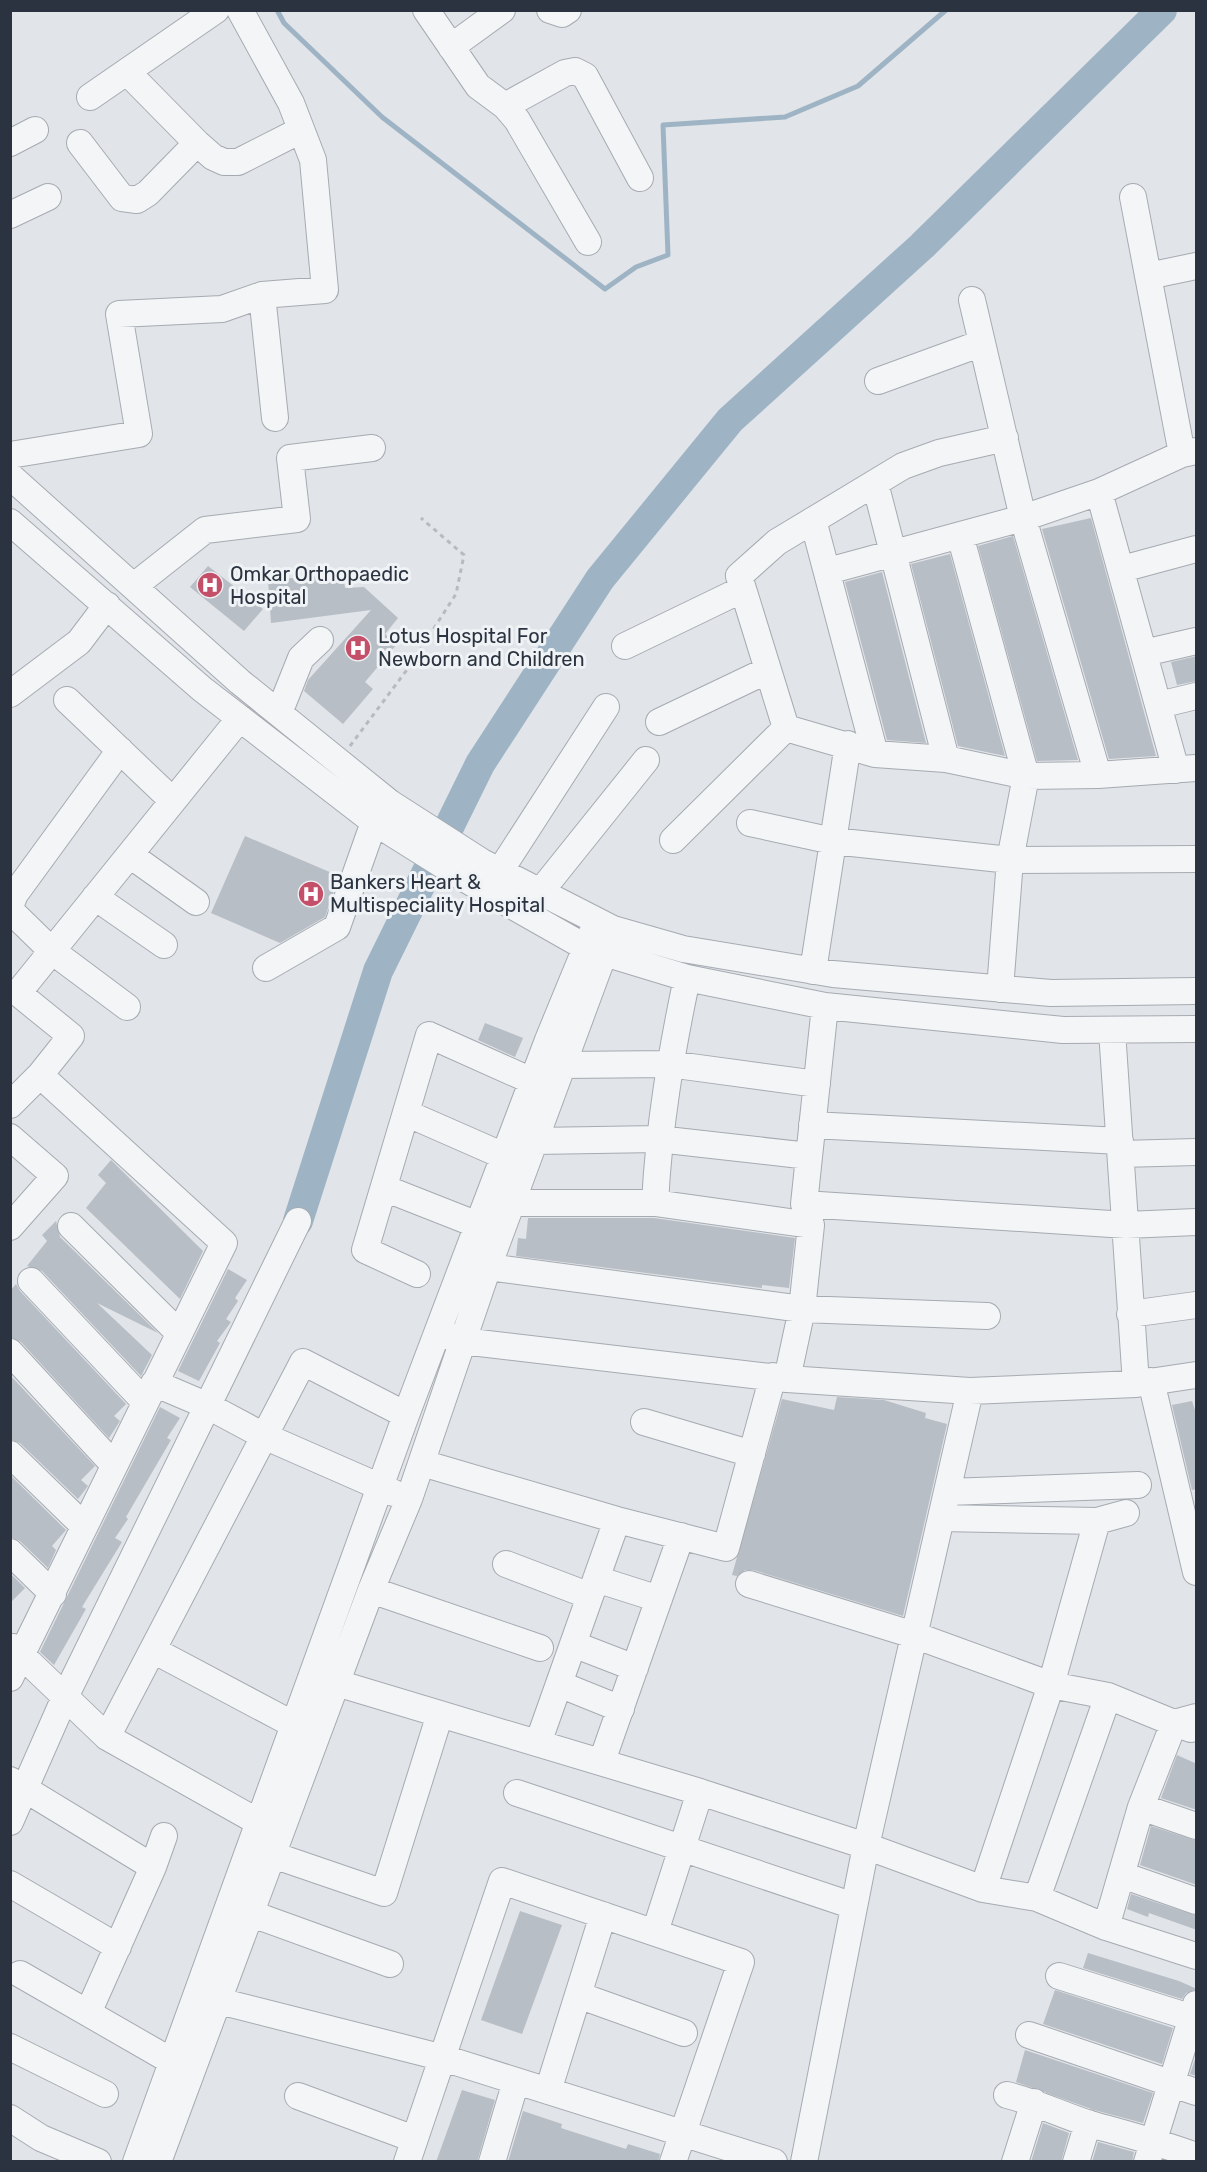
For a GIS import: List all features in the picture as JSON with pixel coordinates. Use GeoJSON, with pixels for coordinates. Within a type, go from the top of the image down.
{"type":"FeatureCollection","features":[{"type":"Feature","properties":{"kind":"street"},"geometry":{"type":"LineString","coordinates":[[90,97],[216,10]]}},
{"type":"Feature","properties":{"kind":"street"},"geometry":{"type":"LineString","coordinates":[[10,455],[139,434],[119,314],[222,309],[262,295],[325,290],[313,160],[291,103],[240,10]]}},
{"type":"Feature","properties":{"kind":"street"},"geometry":{"type":"LineString","coordinates":[[426,10],[478,86],[505,106],[517,120],[588,242]]}},
{"type":"Feature","properties":{"kind":"street"},"geometry":{"type":"LineString","coordinates":[[451,47],[502,10]]}},
{"type":"Feature","properties":{"kind":"street"},"geometry":{"type":"LineString","coordinates":[[550,10],[562,15],[568,10]]}},
{"type":"Feature","properties":{"kind":"street"},"geometry":{"type":"LineString","coordinates":[[505,106],[565,73],[575,71],[585,76],[640,178]]}},
{"type":"Feature","properties":{"kind":"street"},"geometry":{"type":"LineString","coordinates":[[127,72],[197,143],[224,162],[238,162],[302,130]]}},
{"type":"Feature","properties":{"kind":"street"},"geometry":{"type":"LineString","coordinates":[[10,144],[35,130]]}},
{"type":"Feature","properties":{"kind":"street"},"geometry":{"type":"LineString","coordinates":[[80,143],[122,198],[137,200],[148,193],[197,143]]}},
{"type":"Feature","properties":{"kind":"street"},"geometry":{"type":"LineString","coordinates":[[10,215],[48,197]]}},
{"type":"Feature","properties":{"kind":"street"},"geometry":{"type":"LineString","coordinates":[[828,571],[1023,518],[1099,492],[1189,453],[1148,276],[1133,197]]}},
{"type":"Feature","properties":{"kind":"street"},"geometry":{"type":"LineString","coordinates":[[1148,276],[1197,266]]}},
{"type":"Feature","properties":{"kind":"street"},"geometry":{"type":"LineString","coordinates":[[262,295],[275,418]]}},
{"type":"Feature","properties":{"kind":"street"},"geometry":{"type":"LineString","coordinates":[[972,300],[1023,518],[1098,775]]}},
{"type":"Feature","properties":{"kind":"street"},"geometry":{"type":"LineString","coordinates":[[878,381],[982,342]]}},
{"type":"Feature","properties":{"kind":"street"},"geometry":{"type":"LineString","coordinates":[[786,728],[739,576],[777,542],[874,483],[912,463],[1005,438]]}},
{"type":"Feature","properties":{"kind":"street"},"geometry":{"type":"LineString","coordinates":[[134,586],[205,530],[297,519],[290,458],[372,448]]}},
{"type":"Feature","properties":{"kind":"street"},"geometry":{"type":"LineString","coordinates":[[10,476],[240,682],[338,762],[390,803],[413,816],[482,871],[595,950],[687,978],[825,1006],[1063,1030],[1197,1029]]}},
{"type":"Feature","properties":{"kind":"street"},"geometry":{"type":"LineString","coordinates":[[874,483],[946,759]]}},
{"type":"Feature","properties":{"kind":"street"},"geometry":{"type":"LineString","coordinates":[[786,728],[848,744],[875,754],[946,759],[1026,776],[1098,775],[1186,769],[1159,705],[1099,492]]}},
{"type":"Feature","properties":{"kind":"street"},"geometry":{"type":"LineString","coordinates":[[813,520],[875,754]]}},
{"type":"Feature","properties":{"kind":"street"},"geometry":{"type":"LineString","coordinates":[[10,522],[202,689],[374,822],[407,841],[482,871],[541,891],[606,925],[683,949],[813,970],[1051,993],[1197,991]]}},
{"type":"Feature","properties":{"kind":"street"},"geometry":{"type":"LineString","coordinates":[[960,535],[1026,776],[1010,860],[1000,989]]}},
{"type":"Feature","properties":{"kind":"street"},"geometry":{"type":"LineString","coordinates":[[1122,569],[1197,549]]}},
{"type":"Feature","properties":{"kind":"street"},"geometry":{"type":"LineString","coordinates":[[625,646],[743,589]]}},
{"type":"Feature","properties":{"kind":"street"},"geometry":{"type":"LineString","coordinates":[[10,694],[79,642],[107,605]]}},
{"type":"Feature","properties":{"kind":"street"},"geometry":{"type":"LineString","coordinates":[[279,713],[301,658],[320,640]]}},
{"type":"Feature","properties":{"kind":"street"},"geometry":{"type":"LineString","coordinates":[[1144,653],[1197,641]]}},
{"type":"Feature","properties":{"kind":"street"},"geometry":{"type":"LineString","coordinates":[[659,722],[768,670]]}},
{"type":"Feature","properties":{"kind":"street"},"geometry":{"type":"LineString","coordinates":[[1159,705],[1197,696]]}},
{"type":"Feature","properties":{"kind":"street"},"geometry":{"type":"LineString","coordinates":[[67,700],[173,801]]}},
{"type":"Feature","properties":{"kind":"street"},"geometry":{"type":"LineString","coordinates":[[482,871],[606,707]]}},
{"type":"Feature","properties":{"kind":"street"},"geometry":{"type":"LineString","coordinates":[[10,1105],[40,1075],[71,1036],[18,993],[240,718]]}},
{"type":"Feature","properties":{"kind":"street"},"geometry":{"type":"LineString","coordinates":[[673,840],[786,728]]}},
{"type":"Feature","properties":{"kind":"street"},"geometry":{"type":"LineString","coordinates":[[813,970],[848,744]]}},
{"type":"Feature","properties":{"kind":"street"},"geometry":{"type":"LineString","coordinates":[[120,750],[15,894],[11,904],[12,912],[52,951],[127,1007]]}},
{"type":"Feature","properties":{"kind":"street"},"geometry":{"type":"LineString","coordinates":[[541,891],[646,760]]}},
{"type":"Feature","properties":{"kind":"street"},"geometry":{"type":"LineString","coordinates":[[266,968],[337,927],[374,822]]}},
{"type":"Feature","properties":{"kind":"street"},"geometry":{"type":"LineString","coordinates":[[750,823],[833,841],[1010,860],[1197,859]]}},
{"type":"Feature","properties":{"kind":"street"},"geometry":{"type":"LineString","coordinates":[[130,855],[196,902]]}},
{"type":"Feature","properties":{"kind":"street"},"geometry":{"type":"LineString","coordinates":[[95,897],[164,945]]}},
{"type":"Feature","properties":{"kind":"street"},"geometry":{"type":"LineString","coordinates":[[136,2162],[173,2062],[252,1914],[273,1855],[380,1487],[532,1081],[606,925]]}},
{"type":"Feature","properties":{"kind":"street"},"geometry":{"type":"LineString","coordinates":[[158,2162],[260,1823],[325,1680],[370,1590],[409,1499],[488,1267],[563,1065],[595,950]]}},
{"type":"Feature","properties":{"kind":"street"},"geometry":{"type":"LineString","coordinates":[[655,1203],[658,1139],[669,1064],[687,978]]}},
{"type":"Feature","properties":{"kind":"street"},"geometry":{"type":"LineString","coordinates":[[422,1463],[617,1520],[726,1548],[752,1454],[802,1309],[809,1156],[825,1006]]}},
{"type":"Feature","properties":{"kind":"street"},"geometry":{"type":"LineString","coordinates":[[1112,1031],[1131,1314],[1144,1383],[1197,1572]]}},
{"type":"Feature","properties":{"kind":"street"},"geometry":{"type":"LineString","coordinates":[[417,1274],[366,1250],[429,1035],[532,1081]]}},
{"type":"Feature","properties":{"kind":"street"},"geometry":{"type":"LineString","coordinates":[[563,1065],[669,1064],[818,1084]]}},
{"type":"Feature","properties":{"kind":"street"},"geometry":{"type":"LineString","coordinates":[[40,1075],[224,1243],[52,1594],[15,1660],[65,1697],[107,1737],[260,1823]]}},
{"type":"Feature","properties":{"kind":"street"},"geometry":{"type":"LineString","coordinates":[[406,1113],[504,1156]]}},
{"type":"Feature","properties":{"kind":"street"},"geometry":{"type":"LineString","coordinates":[[812,1125],[1197,1152]]}},
{"type":"Feature","properties":{"kind":"street"},"geometry":{"type":"LineString","coordinates":[[10,1137],[55,1176],[10,1227]]}},
{"type":"Feature","properties":{"kind":"street"},"geometry":{"type":"LineString","coordinates":[[535,1141],[658,1139],[809,1156]]}},
{"type":"Feature","properties":{"kind":"street"},"geometry":{"type":"LineString","coordinates":[[384,1188],[478,1225]]}},
{"type":"Feature","properties":{"kind":"street"},"geometry":{"type":"LineString","coordinates":[[512,1203],[655,1203],[808,1214],[1126,1225],[1197,1222]]}},
{"type":"Feature","properties":{"kind":"street"},"geometry":{"type":"LineString","coordinates":[[10,1822],[18,1784],[65,1697],[298,1221]]}},
{"type":"Feature","properties":{"kind":"street"},"geometry":{"type":"LineString","coordinates":[[71,1226],[179,1333]]}},
{"type":"Feature","properties":{"kind":"street"},"geometry":{"type":"LineString","coordinates":[[488,1267],[802,1309],[987,1316]]}},
{"type":"Feature","properties":{"kind":"street"},"geometry":{"type":"LineString","coordinates":[[30,1281],[150,1392],[208,1406],[264,1436],[409,1499]]}},
{"type":"Feature","properties":{"kind":"street"},"geometry":{"type":"LineString","coordinates":[[1131,1314],[1197,1305]]}},
{"type":"Feature","properties":{"kind":"street"},"geometry":{"type":"LineString","coordinates":[[437,1332],[462,1341],[780,1377],[970,1392],[1144,1383],[1197,1375]]}},
{"type":"Feature","properties":{"kind":"street"},"geometry":{"type":"LineString","coordinates":[[10,1352],[114,1465]]}},
{"type":"Feature","properties":{"kind":"street"},"geometry":{"type":"LineString","coordinates":[[107,1737],[303,1362],[406,1415]]}},
{"type":"Feature","properties":{"kind":"street"},"geometry":{"type":"LineString","coordinates":[[804,2162],[866,1846],[970,1392]]}},
{"type":"Feature","properties":{"kind":"street"},"geometry":{"type":"LineString","coordinates":[[644,1422],[752,1454]]}},
{"type":"Feature","properties":{"kind":"street"},"geometry":{"type":"LineString","coordinates":[[10,1454],[84,1526]]}},
{"type":"Feature","properties":{"kind":"street"},"geometry":{"type":"LineString","coordinates":[[947,1492],[1138,1485]]}},
{"type":"Feature","properties":{"kind":"street"},"geometry":{"type":"LineString","coordinates":[[941,1518],[1096,1521],[1126,1513]]}},
{"type":"Feature","properties":{"kind":"street"},"geometry":{"type":"LineString","coordinates":[[538,1743],[617,1520]]}},
{"type":"Feature","properties":{"kind":"street"},"geometry":{"type":"LineString","coordinates":[[983,1889],[1051,1684],[1096,1521]]}},
{"type":"Feature","properties":{"kind":"street"},"geometry":{"type":"LineString","coordinates":[[602,1761],[681,1536]]}},
{"type":"Feature","properties":{"kind":"street"},"geometry":{"type":"LineString","coordinates":[[10,1552],[52,1594]]}},
{"type":"Feature","properties":{"kind":"street"},"geometry":{"type":"LineString","coordinates":[[506,1564],[593,1588],[659,1599]]}},
{"type":"Feature","properties":{"kind":"street"},"geometry":{"type":"LineString","coordinates":[[749,1584],[914,1635],[1051,1684],[1108,1696],[1189,1724],[1141,1807],[1106,1927]]}},
{"type":"Feature","properties":{"kind":"street"},"geometry":{"type":"LineString","coordinates":[[370,1590],[540,1648]]}},
{"type":"Feature","properties":{"kind":"street"},"geometry":{"type":"LineString","coordinates":[[573,1644],[635,1668]]}},
{"type":"Feature","properties":{"kind":"street"},"geometry":{"type":"LineString","coordinates":[[153,1650],[283,1719]]}},
{"type":"Feature","properties":{"kind":"street"},"geometry":{"type":"LineString","coordinates":[[325,1680],[700,1792],[866,1846],[983,1889],[1037,1898],[1106,1927],[1197,1956]]}},
{"type":"Feature","properties":{"kind":"street"},"geometry":{"type":"LineString","coordinates":[[559,1684],[621,1709]]}},
{"type":"Feature","properties":{"kind":"street"},"geometry":{"type":"LineString","coordinates":[[1037,1898],[1108,1696]]}},
{"type":"Feature","properties":{"kind":"street"},"geometry":{"type":"LineString","coordinates":[[273,1855],[384,1893],[440,1714]]}},
{"type":"Feature","properties":{"kind":"street"},"geometry":{"type":"LineString","coordinates":[[18,1784],[153,1867]]}},
{"type":"Feature","properties":{"kind":"street"},"geometry":{"type":"LineString","coordinates":[[655,1932],[700,1792]]}},
{"type":"Feature","properties":{"kind":"street"},"geometry":{"type":"LineString","coordinates":[[517,1793],[854,1906]]}},
{"type":"Feature","properties":{"kind":"street"},"geometry":{"type":"LineString","coordinates":[[1141,1807],[1197,1826]]}},
{"type":"Feature","properties":{"kind":"street"},"geometry":{"type":"LineString","coordinates":[[88,2013],[153,1867],[164,1836]]}},
{"type":"Feature","properties":{"kind":"street"},"geometry":{"type":"LineString","coordinates":[[1122,1875],[1197,1901]]}},
{"type":"Feature","properties":{"kind":"street"},"geometry":{"type":"LineString","coordinates":[[298,2096],[410,2150],[502,1881],[741,1962],[673,2162]]}},
{"type":"Feature","properties":{"kind":"street"},"geometry":{"type":"LineString","coordinates":[[10,1884],[118,1947]]}},
{"type":"Feature","properties":{"kind":"street"},"geometry":{"type":"LineString","coordinates":[[252,1914],[390,1964]]}},
{"type":"Feature","properties":{"kind":"street"},"geometry":{"type":"LineString","coordinates":[[548,2091],[603,1915]]}},
{"type":"Feature","properties":{"kind":"street"},"geometry":{"type":"LineString","coordinates":[[1059,1976],[1195,2014],[1169,2084],[1151,2151]]}},
{"type":"Feature","properties":{"kind":"street"},"geometry":{"type":"LineString","coordinates":[[14,1978],[88,2013],[173,2062]]}},
{"type":"Feature","properties":{"kind":"street"},"geometry":{"type":"LineString","coordinates":[[578,1995],[684,2033]]}},
{"type":"Feature","properties":{"kind":"street"},"geometry":{"type":"LineString","coordinates":[[209,1998],[440,2057],[774,2162]]}},
{"type":"Feature","properties":{"kind":"street"},"geometry":{"type":"LineString","coordinates":[[1029,2035],[1197,2092]]}},
{"type":"Feature","properties":{"kind":"street"},"geometry":{"type":"LineString","coordinates":[[10,2047],[105,2094]]}},
{"type":"Feature","properties":{"kind":"street"},"geometry":{"type":"LineString","coordinates":[[492,2162],[516,2081]]}},
{"type":"Feature","properties":{"kind":"street"},"geometry":{"type":"LineString","coordinates":[[1007,2095],[1034,2102],[1088,2123],[1151,2151],[1197,2156]]}},
{"type":"Feature","properties":{"kind":"street"},"geometry":{"type":"LineString","coordinates":[[1015,2162],[1034,2102]]}},
{"type":"Feature","properties":{"kind":"street"},"geometry":{"type":"LineString","coordinates":[[10,2118],[41,2138],[98,2162]]}},
{"type":"Feature","properties":{"kind":"street"},"geometry":{"type":"LineString","coordinates":[[1076,2162],[1088,2123]]}},
{"type":"Feature","properties":{"kind":"path"},"geometry":{"type":"LineString","coordinates":[[338,762],[409,667],[456,594],[464,555],[421,518]]}},
{"type":"Feature","properties":{"kind":"building"},"geometry":{"type":"Polygon","coordinates":[[[1091,518],[1156,756],[1109,759],[1042,529],[1091,518]]]}},
{"type":"Feature","properties":{"kind":"building"},"geometry":{"type":"Polygon","coordinates":[[[1013,536],[1078,760],[1037,761],[978,546],[1013,536]]]}},
{"type":"Feature","properties":{"kind":"building"},"geometry":{"type":"Polygon","coordinates":[[[950,554],[1005,756],[958,746],[911,564],[950,554]]]}},
{"type":"Feature","properties":{"kind":"building"},"geometry":{"type":"Polygon","coordinates":[[[208,566],[263,609],[244,631],[190,587],[208,566]]]}},
{"type":"Feature","properties":{"kind":"building"},"geometry":{"type":"Polygon","coordinates":[[[882,572],[926,743],[887,740],[845,582],[882,572]]]}},
{"type":"Feature","properties":{"kind":"building"},"geometry":{"type":"Polygon","coordinates":[[[343,574],[345,588],[364,587],[398,618],[385,634],[397,644],[365,682],[373,689],[343,724],[304,691],[308,680],[371,610],[271,623],[268,580],[343,574]]]}},
{"type":"Feature","properties":{"kind":"building"},"geometry":{"type":"Polygon","coordinates":[[[1197,656],[1197,681],[1177,685],[1171,662],[1197,656]]]}},
{"type":"Feature","properties":{"kind":"building"},"geometry":{"type":"Polygon","coordinates":[[[245,836],[339,876],[325,917],[280,943],[211,913],[245,836]]]}},
{"type":"Feature","properties":{"kind":"building"},"geometry":{"type":"Polygon","coordinates":[[[485,1023],[523,1038],[515,1057],[478,1040],[485,1023]]]}},
{"type":"Feature","properties":{"kind":"building"},"geometry":{"type":"Polygon","coordinates":[[[111,1160],[203,1251],[180,1299],[86,1208],[106,1183],[98,1175],[111,1160]]]}},
{"type":"Feature","properties":{"kind":"building"},"geometry":{"type":"Polygon","coordinates":[[[528,1218],[654,1218],[795,1238],[789,1288],[762,1285],[762,1288],[516,1256],[518,1238],[526,1239],[528,1218]]]}},
{"type":"Feature","properties":{"kind":"building"},"geometry":{"type":"Polygon","coordinates":[[[56,1221],[60,1237],[158,1333],[97,1303],[152,1355],[141,1376],[42,1271],[27,1266],[47,1241],[42,1235],[56,1221]]]}},
{"type":"Feature","properties":{"kind":"building"},"geometry":{"type":"Polygon","coordinates":[[[228,1269],[247,1280],[235,1298],[238,1301],[226,1319],[231,1322],[217,1341],[220,1343],[199,1381],[178,1371],[228,1269]]]}},
{"type":"Feature","properties":{"kind":"building"},"geometry":{"type":"Polygon","coordinates":[[[16,1284],[126,1404],[114,1416],[120,1421],[109,1438],[21,1342],[10,1337],[10,1291],[16,1284]]]}},
{"type":"Feature","properties":{"kind":"building"},"geometry":{"type":"Polygon","coordinates":[[[10,1375],[95,1466],[81,1480],[88,1486],[78,1499],[20,1443],[10,1439],[10,1375]]]}},
{"type":"Feature","properties":{"kind":"building"},"geometry":{"type":"Polygon","coordinates":[[[837,1397],[884,1400],[926,1413],[925,1418],[947,1424],[903,1616],[753,1570],[745,1570],[737,1576],[732,1575],[782,1399],[834,1410],[837,1397]]]}},
{"type":"Feature","properties":{"kind":"building"},"geometry":{"type":"Polygon","coordinates":[[[1192,1401],[1197,1416],[1197,1489],[1192,1490],[1172,1405],[1192,1401]]]}},
{"type":"Feature","properties":{"kind":"building"},"geometry":{"type":"Polygon","coordinates":[[[160,1407],[180,1418],[167,1438],[171,1440],[126,1517],[128,1519],[115,1538],[122,1542],[82,1607],[86,1609],[54,1665],[40,1652],[160,1407]]]}},
{"type":"Feature","properties":{"kind":"building"},"geometry":{"type":"Polygon","coordinates":[[[10,1475],[66,1530],[52,1546],[56,1550],[48,1568],[20,1541],[10,1537],[10,1475]]]}},
{"type":"Feature","properties":{"kind":"building"},"geometry":{"type":"Polygon","coordinates":[[[10,1573],[25,1588],[10,1603],[10,1573]]]}},
{"type":"Feature","properties":{"kind":"building"},"geometry":{"type":"Polygon","coordinates":[[[1177,1755],[1197,1764],[1197,1810],[1161,1798],[1177,1755]]]}},
{"type":"Feature","properties":{"kind":"building"},"geometry":{"type":"Polygon","coordinates":[[[1151,1826],[1197,1841],[1197,1885],[1140,1865],[1151,1826]]]}},
{"type":"Feature","properties":{"kind":"building"},"geometry":{"type":"Polygon","coordinates":[[[1131,1894],[1197,1916],[1197,1930],[1149,1913],[1148,1917],[1127,1909],[1131,1894]]]}},
{"type":"Feature","properties":{"kind":"building"},"geometry":{"type":"Polygon","coordinates":[[[520,1911],[562,1925],[522,2034],[481,2020],[520,1911]]]}},
{"type":"Feature","properties":{"kind":"building"},"geometry":{"type":"Polygon","coordinates":[[[1088,1953],[1179,1981],[1197,1989],[1186,1993],[1182,1999],[1083,1968],[1088,1953]]]}},
{"type":"Feature","properties":{"kind":"building"},"geometry":{"type":"Polygon","coordinates":[[[1055,1990],[1173,2028],[1162,2064],[1043,2024],[1055,1990]]]}},
{"type":"Feature","properties":{"kind":"building"},"geometry":{"type":"Polygon","coordinates":[[[1025,2050],[1153,2093],[1143,2123],[1094,2110],[1016,2082],[1025,2050]]]}},
{"type":"Feature","properties":{"kind":"building"},"geometry":{"type":"Polygon","coordinates":[[[1197,2053],[1197,2076],[1190,2074],[1197,2053]]]}},
{"type":"Feature","properties":{"kind":"building"},"geometry":{"type":"Polygon","coordinates":[[[462,2090],[495,2100],[477,2162],[436,2162],[462,2090]]]}},
{"type":"Feature","properties":{"kind":"building"},"geometry":{"type":"Polygon","coordinates":[[[523,2111],[562,2124],[561,2128],[626,2149],[628,2144],[660,2154],[658,2162],[508,2162],[523,2111]]]}},
{"type":"Feature","properties":{"kind":"building"},"geometry":{"type":"Polygon","coordinates":[[[1043,2123],[1069,2133],[1061,2162],[1031,2162],[1043,2123]]]}},
{"type":"Feature","properties":{"kind":"building"},"geometry":{"type":"Polygon","coordinates":[[[1098,2142],[1134,2152],[1132,2162],[1092,2162],[1098,2142]]]}},
{"type":"Feature","properties":{"kind":"waterway"},"geometry":{"type":"LineString","coordinates":[[277,10],[284,23],[382,117],[605,289],[636,267],[668,255],[663,125],[785,117],[858,86],[946,10]]}},
{"type":"Feature","properties":{"kind":"waterway"},"geometry":{"type":"LineString","coordinates":[[298,1221],[378,971],[480,764],[600,579],[730,420],[922,246],[1162,10]]}},
{"type":"Feature","properties":{"kind":"place","name":"Omkar Orthopaedic Hospital"},"geometry":{"type":"Point","coordinates":[210,585]}},
{"type":"Feature","properties":{"kind":"place","name":"Lotus Hospital For Newborn and Children"},"geometry":{"type":"Point","coordinates":[358,648]}},
{"type":"Feature","properties":{"kind":"place","name":"Bankers Heart & Multispeciality Hospital"},"geometry":{"type":"Point","coordinates":[311,894]}}]}
